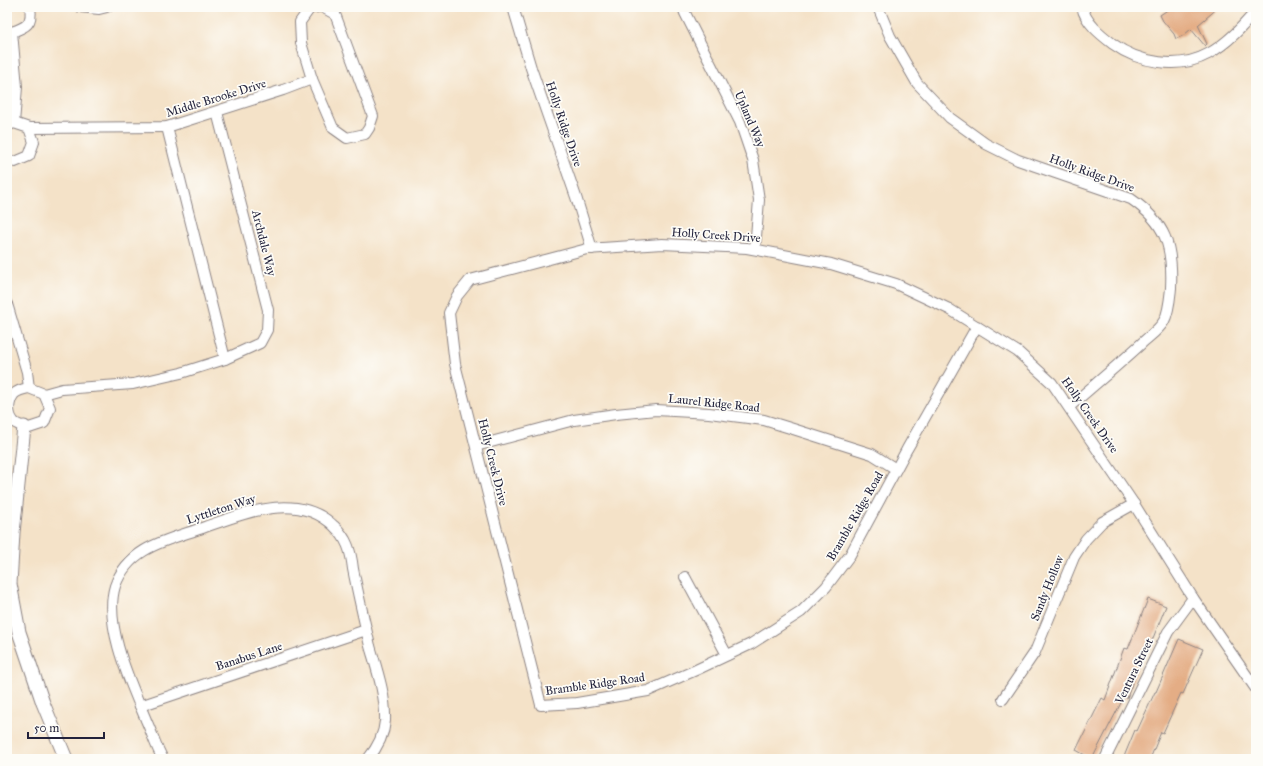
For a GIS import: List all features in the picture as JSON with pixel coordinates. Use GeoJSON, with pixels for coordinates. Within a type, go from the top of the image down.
{"type":"FeatureCollection","features":[{"type":"Feature","properties":{"kind":"street"},"geometry":{"type":"LineString","coordinates":[[11,124],[17,87],[10,31],[26,27],[30,20],[30,7]]}},
{"type":"Feature","properties":{"kind":"street"},"geometry":{"type":"LineString","coordinates":[[80,7],[99,9],[108,7]]}},
{"type":"Feature","properties":{"kind":"street"},"geometry":{"type":"LineString","coordinates":[[318,7],[310,8],[300,22],[301,43],[312,78],[333,128],[347,138],[365,134],[369,128],[373,116],[335,14],[322,7]]}},
{"type":"Feature","properties":{"kind":"street","name":"Holly Ridge Drive"},"geometry":{"type":"LineString","coordinates":[[513,7],[531,68],[576,197],[592,249]]}},
{"type":"Feature","properties":{"kind":"street","name":"Upland Way"},"geometry":{"type":"LineString","coordinates":[[683,7],[740,122],[753,160],[759,200],[755,250]]}},
{"type":"Feature","properties":{"kind":"street","name":"Holly Ridge Drive"},"geometry":{"type":"LineString","coordinates":[[878,7],[890,36],[917,83],[950,118],[986,144],[1018,160],[1131,199],[1156,220],[1168,242],[1172,272],[1170,299],[1164,320],[1132,352],[1069,407]]}},
{"type":"Feature","properties":{"kind":"street"},"geometry":{"type":"LineString","coordinates":[[1082,7],[1092,25],[1117,47],[1131,55],[1144,59],[1169,63],[1190,60],[1208,54],[1230,39],[1256,11]]}},
{"type":"Feature","properties":{"kind":"street","name":"Middle Brooke Drive"},"geometry":{"type":"LineString","coordinates":[[11,124],[29,128],[167,127],[283,90],[312,78]]}},
{"type":"Feature","properties":{"kind":"street","name":"Archdale Way"},"geometry":{"type":"LineString","coordinates":[[44,394],[62,390],[133,384],[181,373],[225,358],[260,343],[267,330],[268,310],[217,112]]}},
{"type":"Feature","properties":{"kind":"street"},"geometry":{"type":"LineString","coordinates":[[167,127],[225,358]]}},
{"type":"Feature","properties":{"kind":"street"},"geometry":{"type":"LineString","coordinates":[[7,160],[15,162],[29,156],[34,142],[29,128]]}},
{"type":"Feature","properties":{"kind":"street","name":"Holly Creek Drive"},"geometry":{"type":"LineString","coordinates":[[541,705],[455,364],[449,313],[456,296],[470,280],[592,249],[662,244],[747,248],[831,264],[896,284],[949,309],[1018,352],[1052,383],[1069,407],[1134,504],[1193,598],[1256,689]]}},
{"type":"Feature","properties":{"kind":"street"},"geometry":{"type":"LineString","coordinates":[[7,304],[27,372],[29,388]]}},
{"type":"Feature","properties":{"kind":"street","name":"Bramble Ridge Road"},"geometry":{"type":"LineString","coordinates":[[541,705],[577,703],[648,691],[751,644],[801,612],[826,587],[850,555],[896,469],[977,326]]}},
{"type":"Feature","properties":{"kind":"street"},"geometry":{"type":"LineString","coordinates":[[29,388],[44,394],[50,408],[44,423],[29,428],[15,423],[9,412],[9,408],[15,394],[23,389],[29,388]]}},
{"type":"Feature","properties":{"kind":"street","name":"Laurel Ridge Road"},"geometry":{"type":"LineString","coordinates":[[476,446],[574,420],[656,410],[709,413],[764,420],[872,454],[896,469]]}},
{"type":"Feature","properties":{"kind":"street"},"geometry":{"type":"LineString","coordinates":[[24,427],[13,533],[10,584],[18,632],[43,703],[66,759]]}},
{"type":"Feature","properties":{"kind":"street","name":"Sandy Hollow"},"geometry":{"type":"LineString","coordinates":[[1003,699],[1035,652],[1074,557],[1086,538],[1102,522],[1134,504]]}},
{"type":"Feature","properties":{"kind":"street","name":"Lyttleton Way"},"geometry":{"type":"LineString","coordinates":[[163,759],[123,663],[115,632],[112,604],[115,588],[120,576],[129,562],[141,552],[153,546],[229,519],[266,509],[296,508],[320,515],[329,521],[347,542],[351,554],[366,630],[380,685],[384,708],[385,721],[383,732],[379,743],[368,759]]}},
{"type":"Feature","properties":{"kind":"street"},"geometry":{"type":"LineString","coordinates":[[685,577],[727,655]]}},
{"type":"Feature","properties":{"kind":"street","name":"Ventura Street"},"geometry":{"type":"LineString","coordinates":[[1105,759],[1168,632],[1193,598]]}},
{"type":"Feature","properties":{"kind":"street","name":"Banabus Lane"},"geometry":{"type":"LineString","coordinates":[[140,706],[366,630]]}},
{"type":"Feature","properties":{"kind":"building"},"geometry":{"type":"Polygon","coordinates":[[[1172,7],[1219,7],[1198,25],[1207,44],[1205,46],[1191,29],[1176,39],[1160,15],[1172,7]]]}},
{"type":"Feature","properties":{"kind":"building"},"geometry":{"type":"Polygon","coordinates":[[[1148,599],[1166,606],[1149,648],[1145,647],[1127,698],[1124,697],[1092,759],[1076,750],[1102,698],[1105,700],[1124,648],[1128,649],[1148,599]]]}},
{"type":"Feature","properties":{"kind":"building"},"geometry":{"type":"Polygon","coordinates":[[[1179,639],[1203,649],[1183,694],[1181,693],[1163,733],[1161,732],[1150,759],[1123,759],[1135,730],[1137,731],[1156,692],[1179,639]]]}}]}
